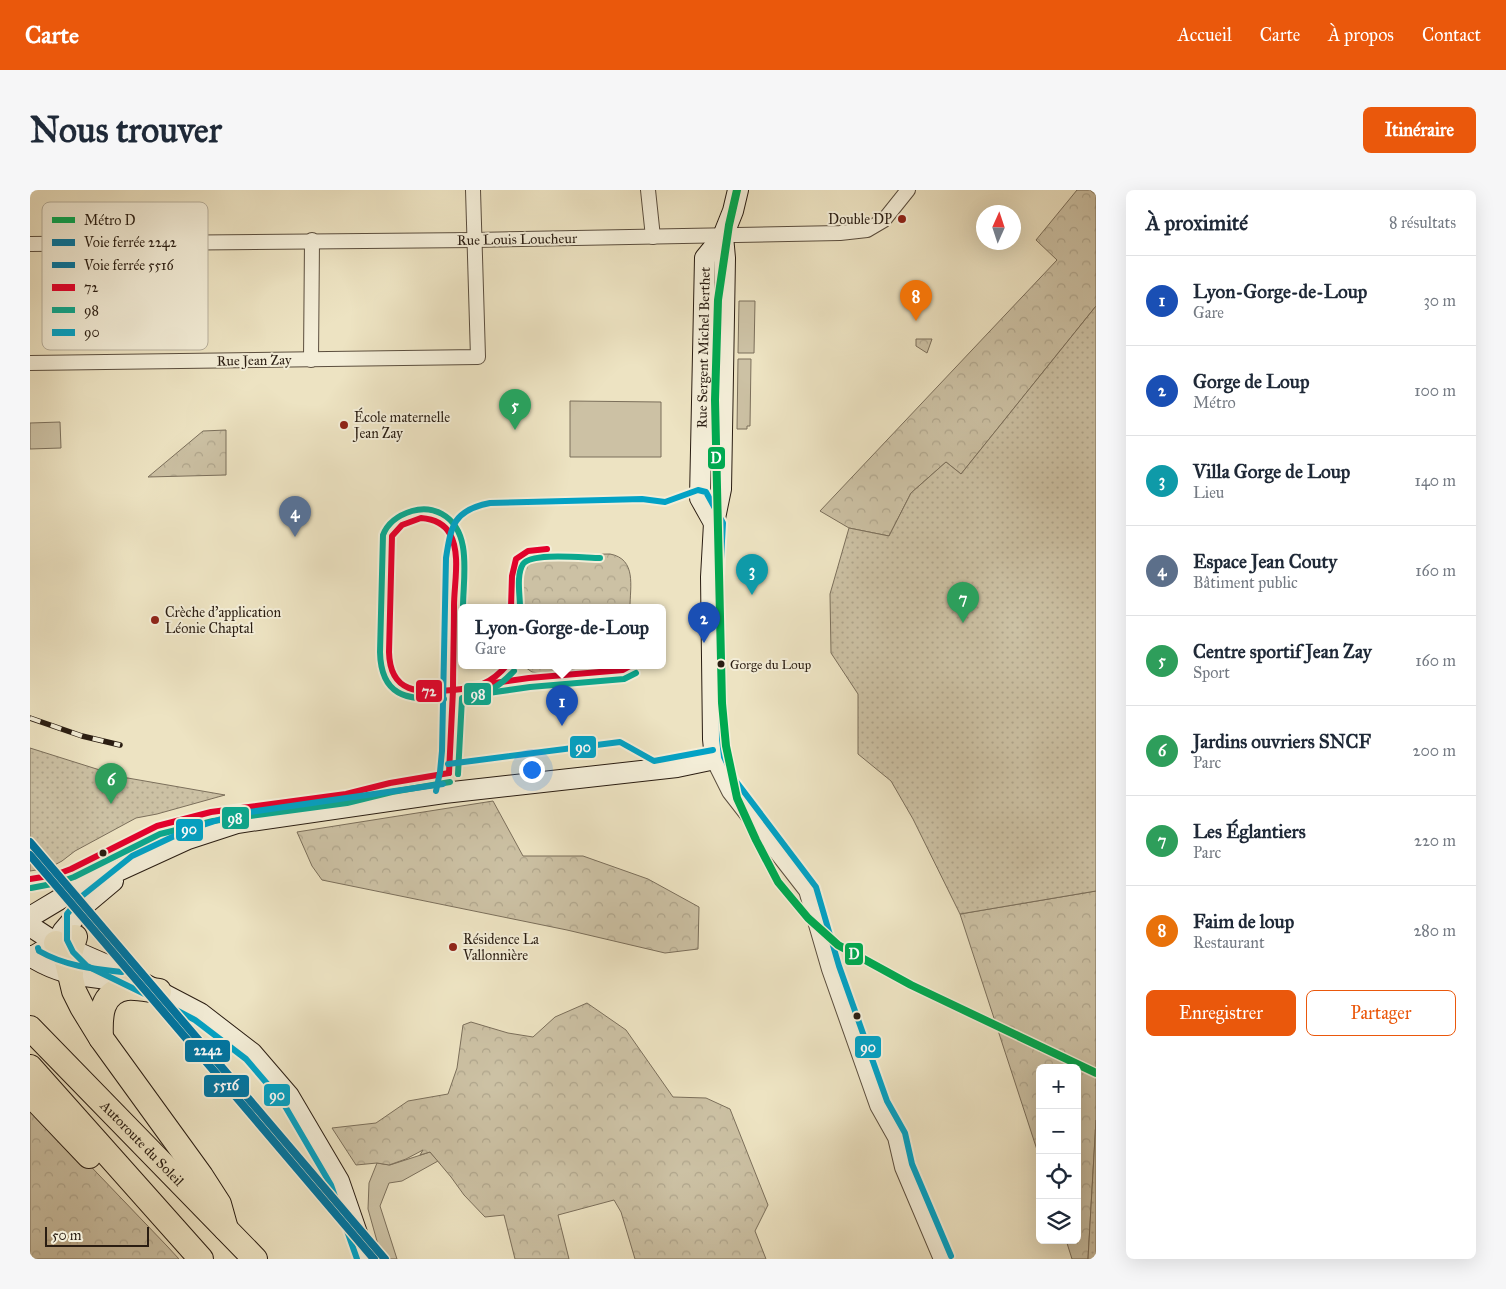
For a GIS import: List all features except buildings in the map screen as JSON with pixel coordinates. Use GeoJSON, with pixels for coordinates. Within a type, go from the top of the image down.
{"type":"FeatureCollection","features":[{"type":"Feature","properties":{"kind":"highway"},"geometry":{"type":"LineString","coordinates":[[74,941],[66,958],[74,991],[82,1007],[101,1038],[220,1204],[226,1229]]}},
{"type":"Feature","properties":{"kind":"highway"},"geometry":{"type":"LineString","coordinates":[[101,1038],[101,1012],[110,996],[127,988],[159,991]]}},
{"type":"Feature","properties":{"kind":"highway","name":"Autoroute du Soleil"},"geometry":{"type":"LineString","coordinates":[[30,1028],[255,1259]]}},
{"type":"Feature","properties":{"kind":"highway"},"geometry":{"type":"LineString","coordinates":[[30,1067],[201,1259]]}},
{"type":"Feature","properties":{"kind":"highway"},"geometry":{"type":"LineString","coordinates":[[30,1094],[123,1190],[146,1197]]}},
{"type":"Feature","properties":{"kind":"main road","name":"Rue Sergent Michel Berthet"},"geometry":{"type":"LineString","coordinates":[[714,760],[711,577],[714,523],[721,489],[725,258],[723,236],[733,211],[738,190]]}},
{"type":"Feature","properties":{"kind":"main road"},"geometry":{"type":"LineString","coordinates":[[30,917],[70,893],[137,862],[188,839],[236,822],[444,794],[676,767],[714,760]]}},
{"type":"Feature","properties":{"kind":"main road"},"geometry":{"type":"LineString","coordinates":[[74,941],[88,902],[137,862]]}},
{"type":"Feature","properties":{"kind":"main road"},"geometry":{"type":"LineString","coordinates":[[30,926],[74,941],[200,1013],[252,1053],[289,1096],[339,1181],[366,1259]]}},
{"type":"Feature","properties":{"kind":"main road"},"geometry":{"type":"LineString","coordinates":[[31,955],[74,941]]}},
{"type":"Feature","properties":{"kind":"main road"},"geometry":{"type":"LineString","coordinates":[[31,955],[49,968],[71,975],[128,982],[159,991]]}},
{"type":"Feature","properties":{"kind":"street"},"geometry":{"type":"LineString","coordinates":[[472,190],[475,240]]}},
{"type":"Feature","properties":{"kind":"street"},"geometry":{"type":"LineString","coordinates":[[648,190],[652,237]]}},
{"type":"Feature","properties":{"kind":"street","name":"Rue Louis Loucheur"},"geometry":{"type":"LineString","coordinates":[[208,241],[475,240],[840,233],[867,230],[884,220],[908,190]]}},
{"type":"Feature","properties":{"kind":"street"},"geometry":{"type":"LineString","coordinates":[[311,360],[312,240]]}},
{"type":"Feature","properties":{"kind":"street","name":"Rue Jean Zay"},"geometry":{"type":"LineString","coordinates":[[30,363],[478,357],[475,240]]}},
{"type":"Feature","properties":{"kind":"street"},"geometry":{"type":"LineString","coordinates":[[714,760],[731,791],[808,890],[831,969],[879,1105],[897,1136],[904,1167],[943,1259]]}},
{"type":"Feature","properties":{"kind":"green space"},"geometry":{"type":"Polygon","coordinates":[[[1077,190],[1090,190],[1096,195],[1096,306],[961,474],[946,462],[911,493],[889,536],[849,528],[820,511],[1057,260],[1036,240],[1077,190]]]}},
{"type":"Feature","properties":{"kind":"green space"},"geometry":{"type":"Polygon","coordinates":[[[739,301],[755,301],[754,353],[738,353],[739,301]]]}},
{"type":"Feature","properties":{"kind":"green space"},"geometry":{"type":"Polygon","coordinates":[[[1096,306],[1096,891],[960,914],[913,819],[891,781],[858,754],[858,694],[831,653],[830,594],[849,528],[889,536],[911,493],[946,462],[961,474],[1096,306]]]}},
{"type":"Feature","properties":{"kind":"green space"},"geometry":{"type":"Polygon","coordinates":[[[916,339],[932,339],[927,353],[916,346],[916,339]]]}},
{"type":"Feature","properties":{"kind":"green space"},"geometry":{"type":"Polygon","coordinates":[[[738,359],[751,359],[750,426],[747,426],[747,429],[737,429],[738,359]]]}},
{"type":"Feature","properties":{"kind":"green space"},"geometry":{"type":"Polygon","coordinates":[[[570,401],[661,402],[661,457],[570,457],[570,401]]]}},
{"type":"Feature","properties":{"kind":"green space"},"geometry":{"type":"Polygon","coordinates":[[[60,422],[61,448],[30,449],[30,423],[60,422]]]}},
{"type":"Feature","properties":{"kind":"green space"},"geometry":{"type":"Polygon","coordinates":[[[226,430],[226,475],[148,477],[203,431],[226,430]]]}},
{"type":"Feature","properties":{"kind":"green space"},"geometry":{"type":"Polygon","coordinates":[[[610,554],[619,557],[625,562],[630,575],[630,604],[518,604],[518,582],[523,568],[527,562],[544,555],[610,554]]]}},
{"type":"Feature","properties":{"kind":"green space"},"geometry":{"type":"Polygon","coordinates":[[[528,669],[576,669],[538,673],[528,669]]]}},
{"type":"Feature","properties":{"kind":"green space"},"geometry":{"type":"Polygon","coordinates":[[[30,748],[122,777],[225,795],[136,818],[75,851],[49,868],[30,871],[30,748]]]}},
{"type":"Feature","properties":{"kind":"green space"},"geometry":{"type":"Polygon","coordinates":[[[493,801],[523,856],[583,856],[648,879],[699,907],[698,949],[665,953],[567,930],[322,880],[312,866],[297,832],[493,801]]]}},
{"type":"Feature","properties":{"kind":"green space"},"geometry":{"type":"Polygon","coordinates":[[[1096,891],[1096,1120],[1088,1259],[1072,1259],[1067,1244],[1081,1244],[1081,1064],[1036,1064],[1036,1147],[960,914],[1096,891]]]}},
{"type":"Feature","properties":{"kind":"green space"},"geometry":{"type":"Polygon","coordinates":[[[587,1003],[626,1030],[673,1097],[706,1098],[730,1109],[768,1205],[755,1231],[766,1259],[635,1259],[621,1212],[614,1200],[558,1215],[569,1259],[515,1259],[504,1215],[485,1217],[464,1195],[430,1152],[420,1155],[423,1150],[389,1165],[377,1163],[356,1165],[332,1128],[376,1123],[408,1101],[448,1094],[457,1068],[463,1025],[471,1022],[508,1033],[533,1037],[555,1017],[587,1003]]]}},
{"type":"Feature","properties":{"kind":"green space"},"geometry":{"type":"Polygon","coordinates":[[[30,1103],[167,1246],[179,1259],[30,1259],[30,1103]]]}},
{"type":"Feature","properties":{"kind":"green space"},"geometry":{"type":"Polygon","coordinates":[[[1096,1120],[1096,1259],[1088,1259],[1096,1120]]]}},
{"type":"Feature","properties":{"kind":"green space"},"geometry":{"type":"Polygon","coordinates":[[[430,1152],[438,1161],[402,1181],[389,1183],[380,1206],[397,1259],[382,1259],[368,1209],[369,1183],[377,1163],[390,1165],[430,1152]]]}},
{"type":"Feature","properties":{"kind":"railway"},"geometry":{"type":"LineString","coordinates":[[30,718],[82,736],[120,745]]}},
{"type":"Feature","properties":{"kind":"metro line","name":"D"},"geometry":{"type":"LineString","coordinates":[[737,190],[729,225],[718,300],[715,400],[722,703],[726,746],[737,798],[778,882],[808,918],[838,945],[911,985],[1096,1073]]}},
{"type":"Feature","properties":{"kind":"rail line","name":"2242"},"geometry":{"type":"LineString","coordinates":[[30,842],[385,1259]]}},
{"type":"Feature","properties":{"kind":"rail line","name":"5516"},"geometry":{"type":"LineString","coordinates":[[30,855],[374,1259]]}},
{"type":"Feature","properties":{"kind":"transit line","name":"90"},"geometry":{"type":"LineString","coordinates":[[436,791],[442,751],[446,558],[450,536],[456,521],[469,510],[490,503],[642,499],[665,502],[698,490],[706,492],[723,523],[720,577],[722,739],[724,757],[735,780],[816,887],[839,966],[887,1101],[905,1133],[912,1164],[951,1256]]}},
{"type":"Feature","properties":{"kind":"transit line","name":"98"},"geometry":{"type":"LineString","coordinates":[[444,699],[418,698],[398,692],[385,678],[381,667],[383,535],[394,520],[407,513],[424,509],[439,512],[452,522],[462,543],[464,556],[463,604]]}},
{"type":"Feature","properties":{"kind":"transit line","name":"72"},"geometry":{"type":"LineString","coordinates":[[421,518],[430,519],[445,527],[450,534],[455,551],[453,690],[429,691],[409,688],[395,676],[391,666],[389,652],[392,536],[402,525],[421,518]]}},
{"type":"Feature","properties":{"kind":"transit line","name":"72"},"geometry":{"type":"LineString","coordinates":[[511,604],[512,576],[516,559],[528,551],[547,549]]}},
{"type":"Feature","properties":{"kind":"transit line","name":"98"},"geometry":{"type":"LineString","coordinates":[[520,604],[520,574],[523,564],[528,560],[547,557],[600,558]]}},
{"type":"Feature","properties":{"kind":"transit line","name":"72"},"geometry":{"type":"LineString","coordinates":[[453,690],[483,684],[495,677],[503,669]]}},
{"type":"Feature","properties":{"kind":"transit line","name":"72"},"geometry":{"type":"LineString","coordinates":[[466,687],[529,678],[625,669]]}},
{"type":"Feature","properties":{"kind":"transit line","name":"98"},"geometry":{"type":"LineString","coordinates":[[458,774],[462,698],[491,690],[514,671]]}},
{"type":"Feature","properties":{"kind":"transit line","name":"98"},"geometry":{"type":"LineString","coordinates":[[467,696],[530,687],[624,679],[636,673]]}},
{"type":"Feature","properties":{"kind":"transit line","name":"72"},"geometry":{"type":"LineString","coordinates":[[449,773],[453,690]]}},
{"type":"Feature","properties":{"kind":"transit line","name":"90"},"geometry":{"type":"LineString","coordinates":[[448,764],[620,742],[654,761],[713,750]]}},
{"type":"Feature","properties":{"kind":"transit line","name":"72"},"geometry":{"type":"LineString","coordinates":[[30,879],[55,875],[71,869],[157,826],[211,812],[346,794],[390,783],[449,773]]}},
{"type":"Feature","properties":{"kind":"transit line","name":"98"},"geometry":{"type":"LineString","coordinates":[[31,888],[57,883],[74,877],[160,834],[213,821],[347,803],[392,792],[450,782]]}},
{"type":"Feature","properties":{"kind":"transit line","name":"90"},"geometry":{"type":"LineString","coordinates":[[357,1259],[331,1185],[282,1101],[246,1059],[195,1020],[87,966],[73,952],[67,940],[67,914],[82,896],[132,856],[185,831],[236,814],[443,784]]}},
{"type":"Feature","properties":{"kind":"transit line","name":"90"},"geometry":{"type":"LineString","coordinates":[[38,948],[39,951],[49,956],[69,963],[122,972]]}},
{"type":"Feature","properties":{"kind":"place","name":"Double DP"},"geometry":{"type":"Point","coordinates":[902,219]}},
{"type":"Feature","properties":{"kind":"place","name":"Faim de loup"},"geometry":{"type":"Point","coordinates":[916,321]}},
{"type":"Feature","properties":{"kind":"place","name":"École maternelle Jean Zay"},"geometry":{"type":"Point","coordinates":[344,425]}},
{"type":"Feature","properties":{"kind":"place","name":"Centre sportif Jean Zay"},"geometry":{"type":"Point","coordinates":[515,430]}},
{"type":"Feature","properties":{"kind":"place","name":"Espace Jean Couty"},"geometry":{"type":"Point","coordinates":[295,537]}},
{"type":"Feature","properties":{"kind":"place","name":"Villa Gorge de Loup"},"geometry":{"type":"Point","coordinates":[752,595]}},
{"type":"Feature","properties":{"kind":"place","name":"Crèche d'application Léonie Chaptal"},"geometry":{"type":"Point","coordinates":[155,620]}},
{"type":"Feature","properties":{"kind":"place","name":"Les Églantiers"},"geometry":{"type":"Point","coordinates":[963,623]}},
{"type":"Feature","properties":{"kind":"place","name":"Gorge de Loup"},"geometry":{"type":"Point","coordinates":[704,643]}},
{"type":"Feature","properties":{"kind":"place","name":"Gorge du Loup"},"geometry":{"type":"Point","coordinates":[721,664]}},
{"type":"Feature","properties":{"kind":"place","name":"Lyon-Gorge-de-Loup"},"geometry":{"type":"Point","coordinates":[562,726]}},
{"type":"Feature","properties":{"kind":"place","name":"Jardins ouvriers SNCF"},"geometry":{"type":"Point","coordinates":[111,804]}},
{"type":"Feature","properties":{"kind":"place","name":"Résidence La Vallonnière"},"geometry":{"type":"Point","coordinates":[453,947]}}]}
